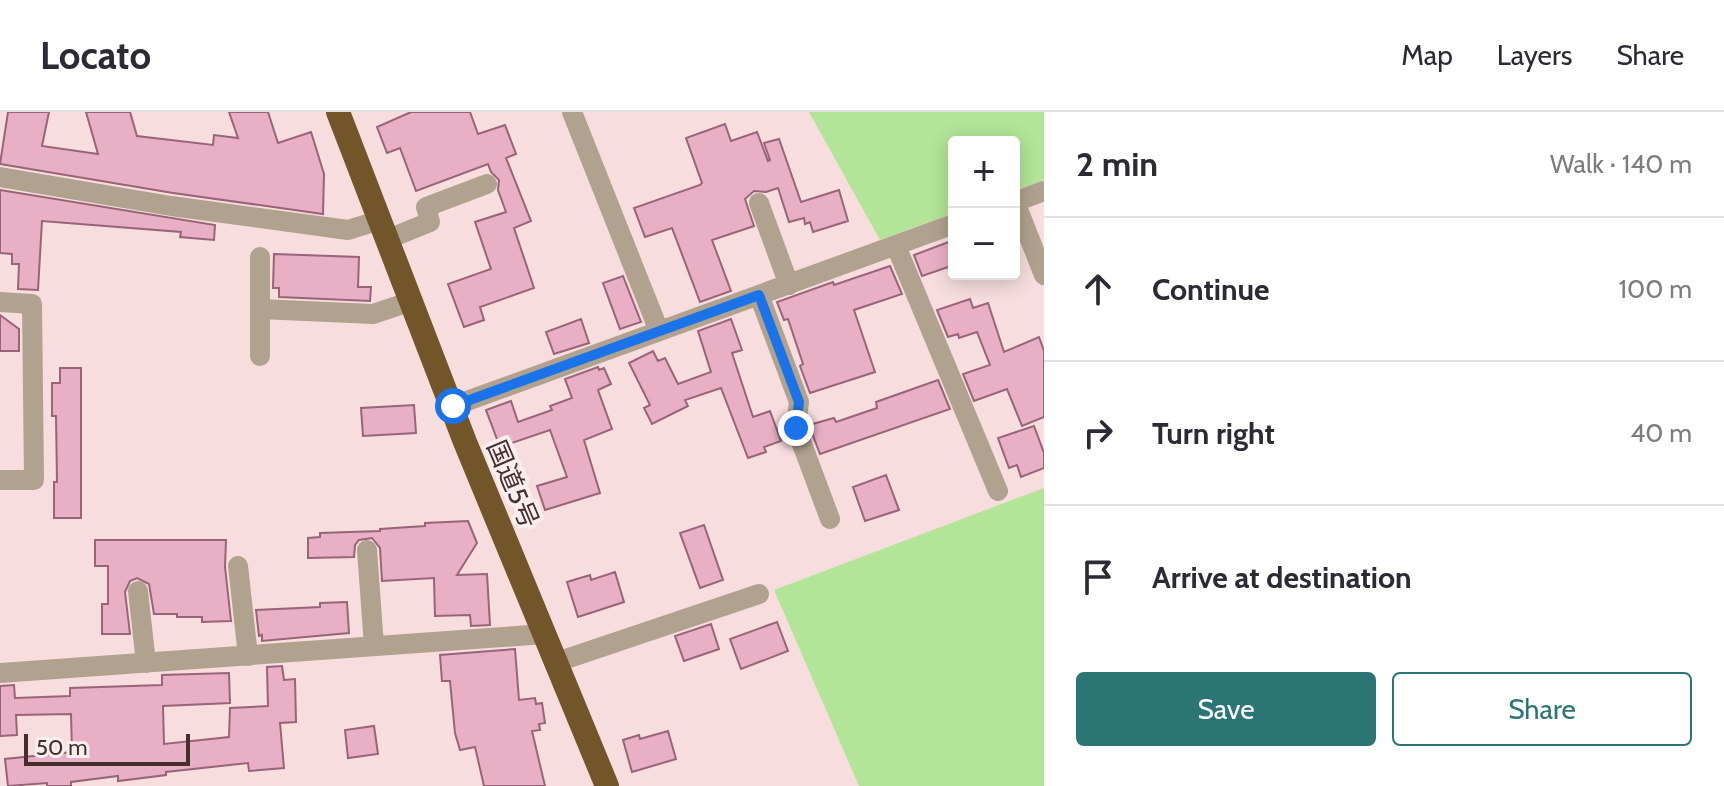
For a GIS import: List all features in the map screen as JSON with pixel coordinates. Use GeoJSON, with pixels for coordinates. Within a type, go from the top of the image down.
{"type":"FeatureCollection","features":[{"type":"Feature","properties":{"kind":"highway","name":"国道5号"},"geometry":{"type":"LineString","coordinates":[[338,112],[465,442],[607,786]]}},
{"type":"Feature","properties":{"kind":"street"},"geometry":{"type":"LineString","coordinates":[[572,112],[659,331]]}},
{"type":"Feature","properties":{"kind":"street"},"geometry":{"type":"LineString","coordinates":[[0,177],[171,206],[348,230],[384,229],[430,222],[426,207],[487,184]]}},
{"type":"Feature","properties":{"kind":"street"},"geometry":{"type":"LineString","coordinates":[[1020,200],[1044,191]]}},
{"type":"Feature","properties":{"kind":"street"},"geometry":{"type":"LineString","coordinates":[[759,203],[789,285]]}},
{"type":"Feature","properties":{"kind":"street"},"geometry":{"type":"LineString","coordinates":[[1017,208],[1044,275]]}},
{"type":"Feature","properties":{"kind":"street"},"geometry":{"type":"LineString","coordinates":[[453,406],[948,226]]}},
{"type":"Feature","properties":{"kind":"street"},"geometry":{"type":"LineString","coordinates":[[896,246],[998,491]]}},
{"type":"Feature","properties":{"kind":"street"},"geometry":{"type":"LineString","coordinates":[[260,257],[260,356]]}},
{"type":"Feature","properties":{"kind":"street"},"geometry":{"type":"LineString","coordinates":[[759,295],[799,402],[796,428],[830,519]]}},
{"type":"Feature","properties":{"kind":"street"},"geometry":{"type":"LineString","coordinates":[[260,309],[373,314],[412,301]]}},
{"type":"Feature","properties":{"kind":"street"},"geometry":{"type":"LineString","coordinates":[[0,302],[32,304],[34,480],[0,480]]}},
{"type":"Feature","properties":{"kind":"street"},"geometry":{"type":"LineString","coordinates":[[367,550],[374,646]]}},
{"type":"Feature","properties":{"kind":"street"},"geometry":{"type":"LineString","coordinates":[[238,566],[248,656]]}},
{"type":"Feature","properties":{"kind":"street"},"geometry":{"type":"LineString","coordinates":[[138,591],[146,663]]}},
{"type":"Feature","properties":{"kind":"street"},"geometry":{"type":"LineString","coordinates":[[557,662],[759,594]]}},
{"type":"Feature","properties":{"kind":"street"},"geometry":{"type":"LineString","coordinates":[[0,673],[545,634]]}},
{"type":"Feature","properties":{"kind":"green space"},"geometry":{"type":"Polygon","coordinates":[[[809,112],[1044,112],[1044,180],[1020,189],[1020,136],[948,136],[948,215],[880,240],[809,112]]]}},
{"type":"Feature","properties":{"kind":"green space"},"geometry":{"type":"Polygon","coordinates":[[[1044,488],[1044,786],[859,786],[774,590],[1044,488]]]}},
{"type":"Feature","properties":{"kind":"building"},"geometry":{"type":"Polygon","coordinates":[[[8,112],[49,112],[42,146],[98,154],[86,112],[130,112],[137,136],[213,145],[214,135],[238,138],[229,112],[268,112],[278,143],[311,132],[324,174],[323,214],[0,164],[8,112]]]}},
{"type":"Feature","properties":{"kind":"building"},"geometry":{"type":"Polygon","coordinates":[[[411,112],[470,112],[478,134],[505,125],[516,154],[506,158],[531,221],[514,228],[534,288],[480,307],[484,320],[464,327],[448,284],[491,269],[475,222],[506,212],[498,190],[499,180],[488,164],[416,191],[400,148],[387,153],[377,127],[411,112]]]}},
{"type":"Feature","properties":{"kind":"building"},"geometry":{"type":"Polygon","coordinates":[[[725,124],[731,141],[757,132],[768,161],[764,143],[779,139],[801,202],[839,190],[848,221],[813,232],[810,222],[805,224],[804,218],[789,222],[778,188],[766,192],[754,191],[745,199],[754,226],[712,240],[731,291],[700,302],[672,228],[645,237],[634,208],[700,185],[702,183],[686,138],[725,124]]]}},
{"type":"Feature","properties":{"kind":"building"},"geometry":{"type":"Polygon","coordinates":[[[0,190],[215,225],[214,240],[180,237],[181,232],[42,221],[38,290],[18,289],[19,264],[12,264],[12,254],[0,253],[0,190]]]}},
{"type":"Feature","properties":{"kind":"building"},"geometry":{"type":"Polygon","coordinates":[[[948,242],[948,267],[922,276],[914,255],[948,242]]]}},
{"type":"Feature","properties":{"kind":"building"},"geometry":{"type":"Polygon","coordinates":[[[274,254],[359,257],[358,287],[371,287],[370,301],[279,297],[279,288],[273,288],[274,254]]]}},
{"type":"Feature","properties":{"kind":"building"},"geometry":{"type":"Polygon","coordinates":[[[890,266],[902,294],[854,310],[875,372],[810,393],[788,319],[784,320],[777,302],[890,266]]]}},
{"type":"Feature","properties":{"kind":"building"},"geometry":{"type":"Polygon","coordinates":[[[623,276],[641,322],[620,329],[603,283],[623,276]]]}},
{"type":"Feature","properties":{"kind":"building"},"geometry":{"type":"Polygon","coordinates":[[[970,299],[973,308],[988,303],[1004,352],[1039,337],[1044,351],[1044,417],[1022,426],[1007,389],[974,401],[963,374],[990,365],[977,332],[959,338],[958,334],[948,337],[937,310],[970,299]]]}},
{"type":"Feature","properties":{"kind":"building"},"geometry":{"type":"Polygon","coordinates":[[[0,315],[19,329],[19,351],[0,351],[0,315]]]}},
{"type":"Feature","properties":{"kind":"building"},"geometry":{"type":"Polygon","coordinates":[[[581,319],[589,343],[554,354],[546,332],[581,319]]]}},
{"type":"Feature","properties":{"kind":"building"},"geometry":{"type":"Polygon","coordinates":[[[731,319],[742,350],[732,353],[753,417],[770,411],[781,441],[764,447],[766,452],[748,458],[721,388],[685,400],[688,406],[652,424],[644,408],[650,405],[629,363],[653,351],[658,361],[665,358],[678,384],[711,372],[698,331],[731,319]]]}},
{"type":"Feature","properties":{"kind":"building"},"geometry":{"type":"Polygon","coordinates":[[[598,367],[599,370],[604,368],[611,384],[598,390],[612,429],[584,440],[600,493],[545,510],[537,486],[567,477],[550,430],[500,447],[486,410],[511,401],[518,422],[552,410],[550,406],[572,398],[565,379],[598,367]]]}},
{"type":"Feature","properties":{"kind":"building"},"geometry":{"type":"Polygon","coordinates":[[[60,368],[81,368],[81,518],[54,518],[54,482],[57,482],[52,383],[60,383],[60,368]]]}},
{"type":"Feature","properties":{"kind":"building"},"geometry":{"type":"Polygon","coordinates":[[[938,380],[950,409],[820,454],[809,425],[834,418],[836,422],[877,408],[876,402],[938,380]]]}},
{"type":"Feature","properties":{"kind":"building"},"geometry":{"type":"Polygon","coordinates":[[[414,405],[416,433],[363,436],[361,408],[414,405]]]}},
{"type":"Feature","properties":{"kind":"building"},"geometry":{"type":"Polygon","coordinates":[[[1034,426],[1044,453],[1044,468],[1021,477],[1017,465],[1009,468],[998,438],[1034,426]]]}},
{"type":"Feature","properties":{"kind":"building"},"geometry":{"type":"Polygon","coordinates":[[[886,475],[899,510],[865,521],[853,487],[886,475]]]}},
{"type":"Feature","properties":{"kind":"building"},"geometry":{"type":"Polygon","coordinates":[[[468,521],[477,543],[457,575],[487,574],[490,625],[471,626],[470,615],[435,616],[434,578],[382,581],[380,548],[372,538],[359,540],[355,545],[354,557],[308,558],[308,538],[320,537],[320,533],[380,531],[425,526],[425,523],[468,521]]]}},
{"type":"Feature","properties":{"kind":"building"},"geometry":{"type":"Polygon","coordinates":[[[704,525],[723,580],[700,588],[680,533],[704,525]]]}},
{"type":"Feature","properties":{"kind":"building"},"geometry":{"type":"Polygon","coordinates":[[[95,540],[226,540],[225,567],[231,621],[202,622],[202,617],[154,614],[149,584],[137,578],[130,581],[125,592],[130,634],[102,634],[102,604],[108,604],[108,566],[95,566],[95,540]]]}},
{"type":"Feature","properties":{"kind":"building"},"geometry":{"type":"Polygon","coordinates":[[[615,572],[624,602],[578,617],[567,582],[590,575],[591,580],[615,572]]]}},
{"type":"Feature","properties":{"kind":"building"},"geometry":{"type":"Polygon","coordinates":[[[347,602],[349,633],[262,641],[262,635],[259,636],[256,610],[320,607],[320,603],[347,602]]]}},
{"type":"Feature","properties":{"kind":"building"},"geometry":{"type":"Polygon","coordinates":[[[777,622],[788,651],[741,669],[730,639],[777,622]]]}},
{"type":"Feature","properties":{"kind":"building"},"geometry":{"type":"Polygon","coordinates":[[[711,624],[719,649],[684,661],[675,636],[711,624]]]}},
{"type":"Feature","properties":{"kind":"building"},"geometry":{"type":"Polygon","coordinates":[[[515,649],[519,700],[535,698],[536,704],[542,703],[545,723],[539,724],[540,730],[532,731],[545,786],[484,786],[475,747],[460,750],[455,733],[450,681],[442,681],[440,655],[515,649]]]}},
{"type":"Feature","properties":{"kind":"building"},"geometry":{"type":"Polygon","coordinates":[[[282,666],[284,680],[295,679],[296,722],[280,723],[284,768],[249,771],[248,763],[118,781],[118,776],[71,782],[71,786],[47,786],[47,783],[8,786],[5,759],[72,752],[71,714],[16,715],[17,735],[0,736],[0,686],[14,685],[15,698],[70,696],[70,688],[162,685],[162,675],[229,673],[230,703],[163,706],[164,744],[229,737],[230,708],[268,706],[267,667],[282,666]]]}},
{"type":"Feature","properties":{"kind":"building"},"geometry":{"type":"Polygon","coordinates":[[[374,726],[378,754],[348,758],[345,730],[374,726]]]}},
{"type":"Feature","properties":{"kind":"building"},"geometry":{"type":"Polygon","coordinates":[[[668,731],[676,759],[632,772],[623,740],[668,731]]]}},
{"type":"Feature","properties":{"kind":"route"},"geometry":{"type":"LineString","coordinates":[[453,406],[759,295],[799,402],[796,428]]}}]}
